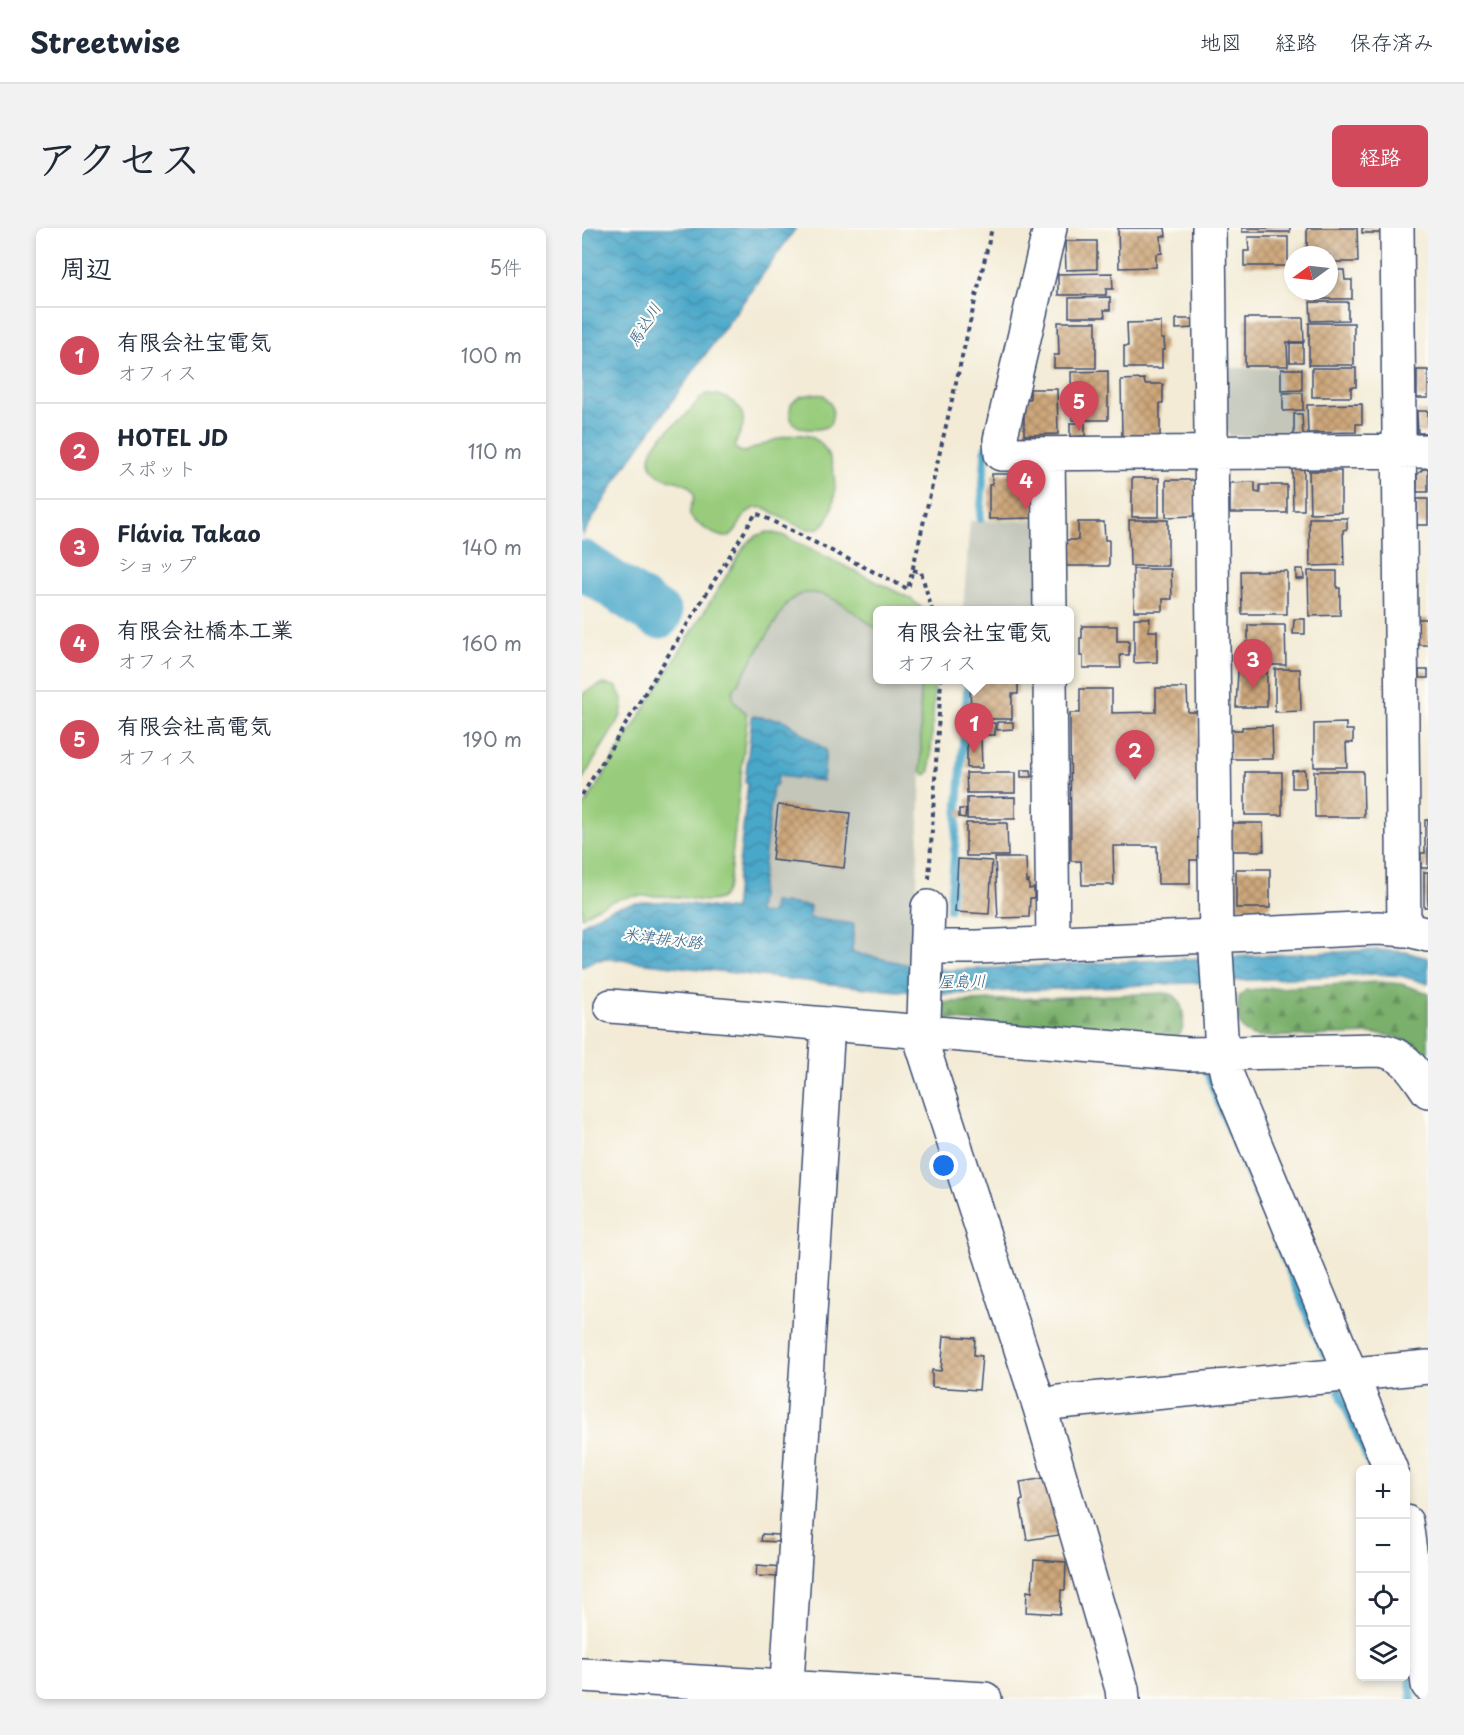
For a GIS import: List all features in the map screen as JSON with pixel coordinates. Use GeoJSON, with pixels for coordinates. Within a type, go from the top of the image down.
{"type":"FeatureCollection","features":[{"type":"Feature","properties":{"kind":"street"},"geometry":{"type":"LineString","coordinates":[[1050,228],[1000,440],[1001,454],[1414,451]]}},
{"type":"Feature","properties":{"kind":"street"},"geometry":{"type":"LineString","coordinates":[[1209,228],[1216,944],[1222,1053],[1236,1098],[1389,1465]]}},
{"type":"Feature","properties":{"kind":"street"},"geometry":{"type":"LineString","coordinates":[[926,953],[978,947],[1053,944],[1216,944],[1378,928],[1416,932],[1414,451],[1397,228]]}},
{"type":"Feature","properties":{"kind":"street"},"geometry":{"type":"LineString","coordinates":[[1048,454],[1050,606]]}},
{"type":"Feature","properties":{"kind":"street"},"geometry":{"type":"LineString","coordinates":[[1050,684],[1053,944]]}},
{"type":"Feature","properties":{"kind":"street"},"geometry":{"type":"LineString","coordinates":[[928,907],[923,1047],[1040,1408],[1123,1699]]}},
{"type":"Feature","properties":{"kind":"street"},"geometry":{"type":"LineString","coordinates":[[611,1006],[828,1024],[924,1024],[1188,1054],[1379,1050],[1392,1052],[1404,1059],[1428,1091]]}},
{"type":"Feature","properties":{"kind":"street"},"geometry":{"type":"LineString","coordinates":[[786,1693],[828,1024]]}},
{"type":"Feature","properties":{"kind":"street"},"geometry":{"type":"LineString","coordinates":[[1040,1408],[1059,1402],[1428,1367]]}},
{"type":"Feature","properties":{"kind":"street"},"geometry":{"type":"LineString","coordinates":[[1410,1552],[1428,1685]]}},
{"type":"Feature","properties":{"kind":"street"},"geometry":{"type":"LineString","coordinates":[[582,1675],[786,1693],[985,1699]]}},
{"type":"Feature","properties":{"kind":"path"},"geometry":{"type":"LineString","coordinates":[[582,795],[756,513],[908,589],[992,228]]}},
{"type":"Feature","properties":{"kind":"path"},"geometry":{"type":"LineString","coordinates":[[913,570],[921,572],[931,606]]}},
{"type":"Feature","properties":{"kind":"path"},"geometry":{"type":"LineString","coordinates":[[928,907],[941,684]]}},
{"type":"Feature","properties":{"kind":"shaded area"},"geometry":{"type":"Polygon","coordinates":[[[1222,368],[1304,368],[1304,436],[1231,436],[1223,428],[1222,368]]]}},
{"type":"Feature","properties":{"kind":"shaded area"},"geometry":{"type":"Polygon","coordinates":[[[1038,520],[1039,606],[963,606],[970,521],[1038,520]]]}},
{"type":"Feature","properties":{"kind":"shaded area"},"geometry":{"type":"Polygon","coordinates":[[[814,592],[829,596],[873,627],[873,684],[920,684],[921,771],[914,966],[851,952],[809,918],[810,906],[773,903],[771,914],[758,913],[773,786],[784,720],[746,715],[732,697],[733,691],[787,603],[799,595],[814,592]]]}},
{"type":"Feature","properties":{"kind":"green space"},"geometry":{"type":"Polygon","coordinates":[[[706,394],[726,398],[737,405],[741,411],[743,424],[735,447],[739,451],[745,452],[788,436],[803,435],[816,440],[826,451],[835,481],[831,512],[825,523],[816,529],[804,528],[765,508],[756,508],[749,511],[732,535],[727,537],[708,530],[692,518],[690,512],[694,493],[692,490],[689,486],[664,478],[655,472],[650,455],[666,432],[706,394]]]}},
{"type":"Feature","properties":{"kind":"green space"},"geometry":{"type":"Polygon","coordinates":[[[813,394],[824,395],[829,402],[833,412],[830,425],[813,429],[801,428],[792,421],[791,404],[799,397],[813,394]]]}},
{"type":"Feature","properties":{"kind":"green space"},"geometry":{"type":"Polygon","coordinates":[[[768,532],[782,535],[911,599],[919,606],[873,606],[873,626],[840,603],[819,594],[799,595],[787,603],[733,691],[735,701],[746,713],[747,721],[727,891],[719,899],[707,901],[657,896],[619,899],[582,917],[582,810],[746,544],[756,536],[768,532]]]}},
{"type":"Feature","properties":{"kind":"green space"},"geometry":{"type":"Polygon","coordinates":[[[602,684],[616,686],[623,701],[621,716],[582,780],[582,695],[602,684]]]}},
{"type":"Feature","properties":{"kind":"green space"},"geometry":{"type":"Polygon","coordinates":[[[920,684],[935,684],[930,770],[925,775],[921,771],[920,684]]]}},
{"type":"Feature","properties":{"kind":"green space"},"geometry":{"type":"Polygon","coordinates":[[[1378,982],[1401,984],[1428,993],[1428,1063],[1407,1042],[1387,1035],[1257,1037],[1245,1032],[1239,1022],[1239,997],[1246,990],[1378,982]]]}},
{"type":"Feature","properties":{"kind":"green space"},"geometry":{"type":"Polygon","coordinates":[[[1164,993],[1176,998],[1183,1012],[1183,1028],[1174,1039],[942,1019],[939,1011],[948,1002],[1164,993]]]}},
{"type":"Feature","properties":{"kind":"water","name":"馬込川"},"geometry":{"type":"Polygon","coordinates":[[[582,228],[796,228],[624,468],[582,536],[582,228]]]}},
{"type":"Feature","properties":{"kind":"water","name":"米津排水路"},"geometry":{"type":"Polygon","coordinates":[[[752,716],[784,720],[826,750],[823,781],[778,776],[776,786],[773,786],[758,913],[771,914],[773,902],[810,906],[809,918],[854,924],[852,952],[914,966],[948,970],[1378,950],[1406,952],[1428,958],[1428,984],[1402,976],[1378,974],[948,994],[885,990],[611,959],[597,960],[582,967],[582,925],[600,914],[637,903],[655,902],[734,910],[748,783],[745,783],[752,716]]]}},
{"type":"Feature","properties":{"kind":"building"},"geometry":{"type":"Polygon","coordinates":[[[1118,228],[1165,228],[1166,236],[1161,236],[1162,253],[1156,254],[1156,267],[1119,268],[1118,228]]]}},
{"type":"Feature","properties":{"kind":"building"},"geometry":{"type":"Polygon","coordinates":[[[1242,228],[1290,228],[1290,232],[1242,232],[1242,228]]]}},
{"type":"Feature","properties":{"kind":"building"},"geometry":{"type":"Polygon","coordinates":[[[1307,228],[1357,228],[1358,262],[1338,262],[1338,246],[1307,246],[1307,228]]]}},
{"type":"Feature","properties":{"kind":"building"},"geometry":{"type":"Polygon","coordinates":[[[1362,228],[1383,228],[1383,233],[1362,233],[1362,228]]]}},
{"type":"Feature","properties":{"kind":"building"},"geometry":{"type":"Polygon","coordinates":[[[1248,237],[1288,237],[1288,246],[1284,246],[1284,266],[1244,266],[1244,251],[1249,251],[1248,237]]]}},
{"type":"Feature","properties":{"kind":"building"},"geometry":{"type":"Polygon","coordinates":[[[1065,241],[1097,241],[1097,269],[1066,270],[1065,241]]]}},
{"type":"Feature","properties":{"kind":"building"},"geometry":{"type":"Polygon","coordinates":[[[1338,270],[1344,270],[1345,280],[1352,280],[1352,299],[1338,299],[1338,270]]]}},
{"type":"Feature","properties":{"kind":"building"},"geometry":{"type":"Polygon","coordinates":[[[1112,273],[1113,289],[1106,289],[1106,295],[1058,295],[1058,274],[1112,273]]]}},
{"type":"Feature","properties":{"kind":"building"},"geometry":{"type":"Polygon","coordinates":[[[1110,297],[1110,310],[1104,310],[1105,317],[1069,317],[1069,298],[1110,297]]]}},
{"type":"Feature","properties":{"kind":"building"},"geometry":{"type":"Polygon","coordinates":[[[1310,302],[1348,302],[1348,320],[1311,321],[1310,302]]]}},
{"type":"Feature","properties":{"kind":"building"},"geometry":{"type":"Polygon","coordinates":[[[1245,318],[1303,318],[1304,342],[1287,342],[1288,366],[1245,366],[1245,318]]]}},
{"type":"Feature","properties":{"kind":"building"},"geometry":{"type":"Polygon","coordinates":[[[1176,319],[1193,319],[1194,328],[1176,329],[1176,319]]]}},
{"type":"Feature","properties":{"kind":"building"},"geometry":{"type":"Polygon","coordinates":[[[1058,322],[1096,322],[1096,368],[1054,368],[1054,355],[1059,355],[1058,322]]]}},
{"type":"Feature","properties":{"kind":"building"},"geometry":{"type":"Polygon","coordinates":[[[1161,322],[1161,339],[1164,339],[1165,350],[1162,350],[1162,368],[1124,368],[1124,346],[1128,346],[1127,323],[1161,322]]]}},
{"type":"Feature","properties":{"kind":"building"},"geometry":{"type":"Polygon","coordinates":[[[1309,323],[1354,323],[1354,365],[1309,365],[1309,323]]]}},
{"type":"Feature","properties":{"kind":"building"},"geometry":{"type":"Polygon","coordinates":[[[1290,343],[1303,343],[1303,362],[1290,362],[1290,343]]]}},
{"type":"Feature","properties":{"kind":"building"},"geometry":{"type":"Polygon","coordinates":[[[1312,368],[1356,368],[1356,387],[1351,387],[1351,397],[1312,397],[1312,368]]]}},
{"type":"Feature","properties":{"kind":"building"},"geometry":{"type":"Polygon","coordinates":[[[1281,369],[1302,369],[1302,390],[1281,391],[1281,369]]]}},
{"type":"Feature","properties":{"kind":"building"},"geometry":{"type":"Polygon","coordinates":[[[1417,370],[1428,370],[1428,398],[1417,398],[1417,370]]]}},
{"type":"Feature","properties":{"kind":"building"},"geometry":{"type":"Polygon","coordinates":[[[1108,371],[1108,420],[1072,420],[1071,372],[1108,371]]]}},
{"type":"Feature","properties":{"kind":"building"},"geometry":{"type":"Polygon","coordinates":[[[1144,379],[1145,384],[1163,384],[1163,403],[1160,403],[1160,437],[1122,437],[1121,380],[1144,379]]]}},
{"type":"Feature","properties":{"kind":"building"},"geometry":{"type":"Polygon","coordinates":[[[1030,389],[1057,389],[1058,434],[1024,435],[1024,399],[1030,399],[1030,389]]]}},
{"type":"Feature","properties":{"kind":"building"},"geometry":{"type":"Polygon","coordinates":[[[1283,393],[1303,393],[1303,410],[1283,411],[1283,393]]]}},
{"type":"Feature","properties":{"kind":"building"},"geometry":{"type":"Polygon","coordinates":[[[1362,404],[1362,424],[1356,424],[1356,432],[1308,433],[1307,405],[1362,404]]]}},
{"type":"Feature","properties":{"kind":"building"},"geometry":{"type":"Polygon","coordinates":[[[1417,411],[1428,411],[1428,433],[1418,433],[1417,411]]]}},
{"type":"Feature","properties":{"kind":"building"},"geometry":{"type":"Polygon","coordinates":[[[1294,414],[1302,414],[1303,435],[1294,435],[1294,414]]]}},
{"type":"Feature","properties":{"kind":"building"},"geometry":{"type":"Polygon","coordinates":[[[1070,423],[1085,423],[1085,436],[1070,437],[1070,423]]]}},
{"type":"Feature","properties":{"kind":"building"},"geometry":{"type":"Polygon","coordinates":[[[1304,467],[1304,510],[1293,510],[1292,468],[1304,467]]]}},
{"type":"Feature","properties":{"kind":"building"},"geometry":{"type":"Polygon","coordinates":[[[1423,469],[1428,469],[1428,492],[1417,492],[1417,475],[1423,469]]]}},
{"type":"Feature","properties":{"kind":"building"},"geometry":{"type":"Polygon","coordinates":[[[1309,471],[1341,471],[1341,512],[1310,513],[1309,471]]]}},
{"type":"Feature","properties":{"kind":"building"},"geometry":{"type":"Polygon","coordinates":[[[992,474],[1031,474],[1031,501],[1035,501],[1036,518],[989,519],[989,485],[992,485],[992,474]]]}},
{"type":"Feature","properties":{"kind":"building"},"geometry":{"type":"Polygon","coordinates":[[[1132,478],[1159,478],[1159,517],[1132,517],[1132,478]]]}},
{"type":"Feature","properties":{"kind":"building"},"geometry":{"type":"Polygon","coordinates":[[[1166,480],[1195,480],[1195,516],[1166,517],[1166,480]]]}},
{"type":"Feature","properties":{"kind":"building"},"geometry":{"type":"Polygon","coordinates":[[[1255,482],[1255,492],[1260,493],[1260,485],[1287,485],[1287,513],[1230,513],[1230,483],[1255,482]]]}},
{"type":"Feature","properties":{"kind":"building"},"geometry":{"type":"Polygon","coordinates":[[[1417,499],[1428,499],[1428,525],[1417,525],[1417,499]]]}},
{"type":"Feature","properties":{"kind":"building"},"geometry":{"type":"Polygon","coordinates":[[[1309,518],[1347,518],[1347,529],[1343,530],[1344,565],[1310,566],[1309,518]]]}},
{"type":"Feature","properties":{"kind":"building"},"geometry":{"type":"Polygon","coordinates":[[[1129,520],[1168,520],[1168,566],[1130,566],[1129,520]]]}},
{"type":"Feature","properties":{"kind":"building"},"geometry":{"type":"Polygon","coordinates":[[[1078,522],[1104,522],[1105,540],[1109,540],[1109,566],[1065,566],[1065,540],[1078,540],[1078,522]]]}},
{"type":"Feature","properties":{"kind":"building"},"geometry":{"type":"Polygon","coordinates":[[[1133,569],[1171,569],[1172,599],[1163,599],[1163,611],[1134,611],[1133,569]]]}},
{"type":"Feature","properties":{"kind":"building"},"geometry":{"type":"Polygon","coordinates":[[[1296,569],[1303,569],[1304,579],[1296,579],[1296,569]]]}},
{"type":"Feature","properties":{"kind":"building"},"geometry":{"type":"Polygon","coordinates":[[[1241,571],[1287,571],[1287,614],[1242,614],[1241,571]]]}},
{"type":"Feature","properties":{"kind":"building"},"geometry":{"type":"Polygon","coordinates":[[[1308,571],[1337,571],[1337,588],[1340,588],[1340,615],[1309,616],[1308,571]]]}},
{"type":"Feature","properties":{"kind":"building"},"geometry":{"type":"Polygon","coordinates":[[[1134,618],[1150,618],[1149,631],[1157,631],[1157,662],[1134,663],[1134,618]]]}},
{"type":"Feature","properties":{"kind":"building"},"geometry":{"type":"Polygon","coordinates":[[[1294,619],[1305,619],[1305,634],[1293,634],[1294,619]]]}},
{"type":"Feature","properties":{"kind":"building"},"geometry":{"type":"Polygon","coordinates":[[[1418,619],[1428,619],[1428,645],[1418,645],[1418,619]]]}},
{"type":"Feature","properties":{"kind":"building"},"geometry":{"type":"Polygon","coordinates":[[[1248,625],[1285,625],[1286,665],[1246,665],[1248,625]]]}},
{"type":"Feature","properties":{"kind":"building"},"geometry":{"type":"Polygon","coordinates":[[[1082,626],[1117,626],[1117,641],[1129,641],[1129,655],[1120,655],[1121,668],[1083,668],[1083,656],[1080,656],[1082,626]]]}},
{"type":"Feature","properties":{"kind":"building"},"geometry":{"type":"Polygon","coordinates":[[[1275,669],[1300,669],[1301,711],[1275,712],[1275,669]]]}},
{"type":"Feature","properties":{"kind":"building"},"geometry":{"type":"Polygon","coordinates":[[[1419,670],[1428,670],[1428,678],[1419,678],[1419,670]]]}},
{"type":"Feature","properties":{"kind":"building"},"geometry":{"type":"Polygon","coordinates":[[[1238,671],[1267,671],[1267,707],[1236,707],[1238,671]]]}},
{"type":"Feature","properties":{"kind":"building"},"geometry":{"type":"Polygon","coordinates":[[[970,684],[1018,684],[1018,694],[1012,694],[1012,719],[971,719],[970,684]]]}},
{"type":"Feature","properties":{"kind":"building"},"geometry":{"type":"Polygon","coordinates":[[[1156,688],[1187,688],[1188,712],[1198,712],[1199,860],[1190,860],[1190,884],[1158,884],[1157,846],[1113,846],[1114,885],[1082,885],[1081,861],[1071,861],[1070,713],[1080,713],[1080,689],[1112,689],[1112,713],[1156,712],[1156,688]]]}},
{"type":"Feature","properties":{"kind":"building"},"geometry":{"type":"Polygon","coordinates":[[[997,722],[1013,722],[1013,729],[997,730],[997,722]]]}},
{"type":"Feature","properties":{"kind":"building"},"geometry":{"type":"Polygon","coordinates":[[[966,723],[995,723],[995,735],[967,735],[966,723]]]}},
{"type":"Feature","properties":{"kind":"building"},"geometry":{"type":"Polygon","coordinates":[[[1346,723],[1346,730],[1353,730],[1353,743],[1346,743],[1347,767],[1314,767],[1314,724],[1346,723]]]}},
{"type":"Feature","properties":{"kind":"building"},"geometry":{"type":"Polygon","coordinates":[[[1272,726],[1273,759],[1230,759],[1229,730],[1272,726]]]}},
{"type":"Feature","properties":{"kind":"building"},"geometry":{"type":"Polygon","coordinates":[[[967,738],[981,738],[982,768],[967,768],[967,738]]]}},
{"type":"Feature","properties":{"kind":"building"},"geometry":{"type":"Polygon","coordinates":[[[1021,770],[1031,770],[1032,777],[1021,777],[1021,770]]]}},
{"type":"Feature","properties":{"kind":"building"},"geometry":{"type":"Polygon","coordinates":[[[1305,770],[1306,788],[1292,788],[1292,771],[1305,770]]]}},
{"type":"Feature","properties":{"kind":"building"},"geometry":{"type":"Polygon","coordinates":[[[1314,771],[1363,771],[1364,817],[1315,817],[1314,771]]]}},
{"type":"Feature","properties":{"kind":"building"},"geometry":{"type":"Polygon","coordinates":[[[1245,772],[1282,772],[1282,815],[1245,815],[1245,772]]]}},
{"type":"Feature","properties":{"kind":"building"},"geometry":{"type":"Polygon","coordinates":[[[966,773],[1015,773],[1015,793],[967,793],[966,773]]]}},
{"type":"Feature","properties":{"kind":"building"},"geometry":{"type":"Polygon","coordinates":[[[1015,797],[1015,819],[967,819],[967,798],[1015,797]]]}},
{"type":"Feature","properties":{"kind":"building"},"geometry":{"type":"Polygon","coordinates":[[[778,805],[850,813],[844,868],[772,860],[778,805]]]}},
{"type":"Feature","properties":{"kind":"building"},"geometry":{"type":"Polygon","coordinates":[[[959,809],[966,809],[965,818],[959,817],[959,809]]]}},
{"type":"Feature","properties":{"kind":"building"},"geometry":{"type":"Polygon","coordinates":[[[1425,820],[1428,820],[1428,868],[1421,868],[1421,853],[1425,853],[1425,820]]]}},
{"type":"Feature","properties":{"kind":"building"},"geometry":{"type":"Polygon","coordinates":[[[966,823],[1007,823],[1008,856],[966,856],[966,823]]]}},
{"type":"Feature","properties":{"kind":"building"},"geometry":{"type":"Polygon","coordinates":[[[1229,823],[1263,823],[1264,851],[1231,851],[1229,823]]]}},
{"type":"Feature","properties":{"kind":"building"},"geometry":{"type":"Polygon","coordinates":[[[995,858],[1026,858],[1027,882],[1029,881],[1029,889],[1034,888],[1034,898],[1030,898],[1029,917],[998,918],[995,858]]]}},
{"type":"Feature","properties":{"kind":"building"},"geometry":{"type":"Polygon","coordinates":[[[958,859],[992,861],[989,914],[955,912],[958,859]]]}},
{"type":"Feature","properties":{"kind":"building"},"geometry":{"type":"Polygon","coordinates":[[[1236,869],[1270,869],[1270,908],[1236,908],[1236,869]]]}},
{"type":"Feature","properties":{"kind":"building"},"geometry":{"type":"Polygon","coordinates":[[[1424,872],[1428,872],[1428,907],[1424,907],[1424,872]]]}},
{"type":"Feature","properties":{"kind":"building"},"geometry":{"type":"Polygon","coordinates":[[[944,1336],[975,1338],[974,1355],[982,1356],[979,1390],[932,1387],[932,1370],[941,1371],[944,1336]]]}},
{"type":"Feature","properties":{"kind":"building"},"geometry":{"type":"Polygon","coordinates":[[[1045,1478],[1049,1498],[1052,1498],[1059,1535],[1027,1540],[1020,1501],[1023,1500],[1020,1482],[1045,1478]]]}},
{"type":"Feature","properties":{"kind":"building"},"geometry":{"type":"Polygon","coordinates":[[[762,1534],[778,1535],[778,1542],[761,1541],[762,1534]]]}},
{"type":"Feature","properties":{"kind":"building"},"geometry":{"type":"Polygon","coordinates":[[[1034,1560],[1066,1562],[1065,1590],[1061,1590],[1060,1614],[1026,1612],[1027,1591],[1032,1592],[1034,1560]]]}},
{"type":"Feature","properties":{"kind":"building"},"geometry":{"type":"Polygon","coordinates":[[[757,1565],[782,1567],[781,1577],[756,1576],[757,1565]]]}},
{"type":"Feature","properties":{"kind":"waterway"},"geometry":{"type":"LineString","coordinates":[[980,519],[986,447]]}},
{"type":"Feature","properties":{"kind":"waterway","name":"屋島川"},"geometry":{"type":"LineString","coordinates":[[582,564],[658,615]]}},
{"type":"Feature","properties":{"kind":"waterway"},"geometry":{"type":"LineString","coordinates":[[950,909],[968,684]]}},
{"type":"Feature","properties":{"kind":"waterway"},"geometry":{"type":"LineString","coordinates":[[1208,1074],[1324,1354]]}},
{"type":"Feature","properties":{"kind":"waterway"},"geometry":{"type":"LineString","coordinates":[[1339,1391],[1370,1465]]}},
{"type":"Feature","properties":{"kind":"waterway"},"geometry":{"type":"LineString","coordinates":[[1410,1681],[1412,1699]]}},
{"type":"Feature","properties":{"kind":"place","name":"有限会社高電気"},"geometry":{"type":"Point","coordinates":[1079,431]}},
{"type":"Feature","properties":{"kind":"place","name":"有限会社橋本工業"},"geometry":{"type":"Point","coordinates":[1026,510]}},
{"type":"Feature","properties":{"kind":"place","name":"Flávia Takao"},"geometry":{"type":"Point","coordinates":[1253,689]}},
{"type":"Feature","properties":{"kind":"place","name":"有限会社宝電気"},"geometry":{"type":"Point","coordinates":[974,753]}},
{"type":"Feature","properties":{"kind":"place","name":"HOTEL JD"},"geometry":{"type":"Point","coordinates":[1135,780]}}]}
